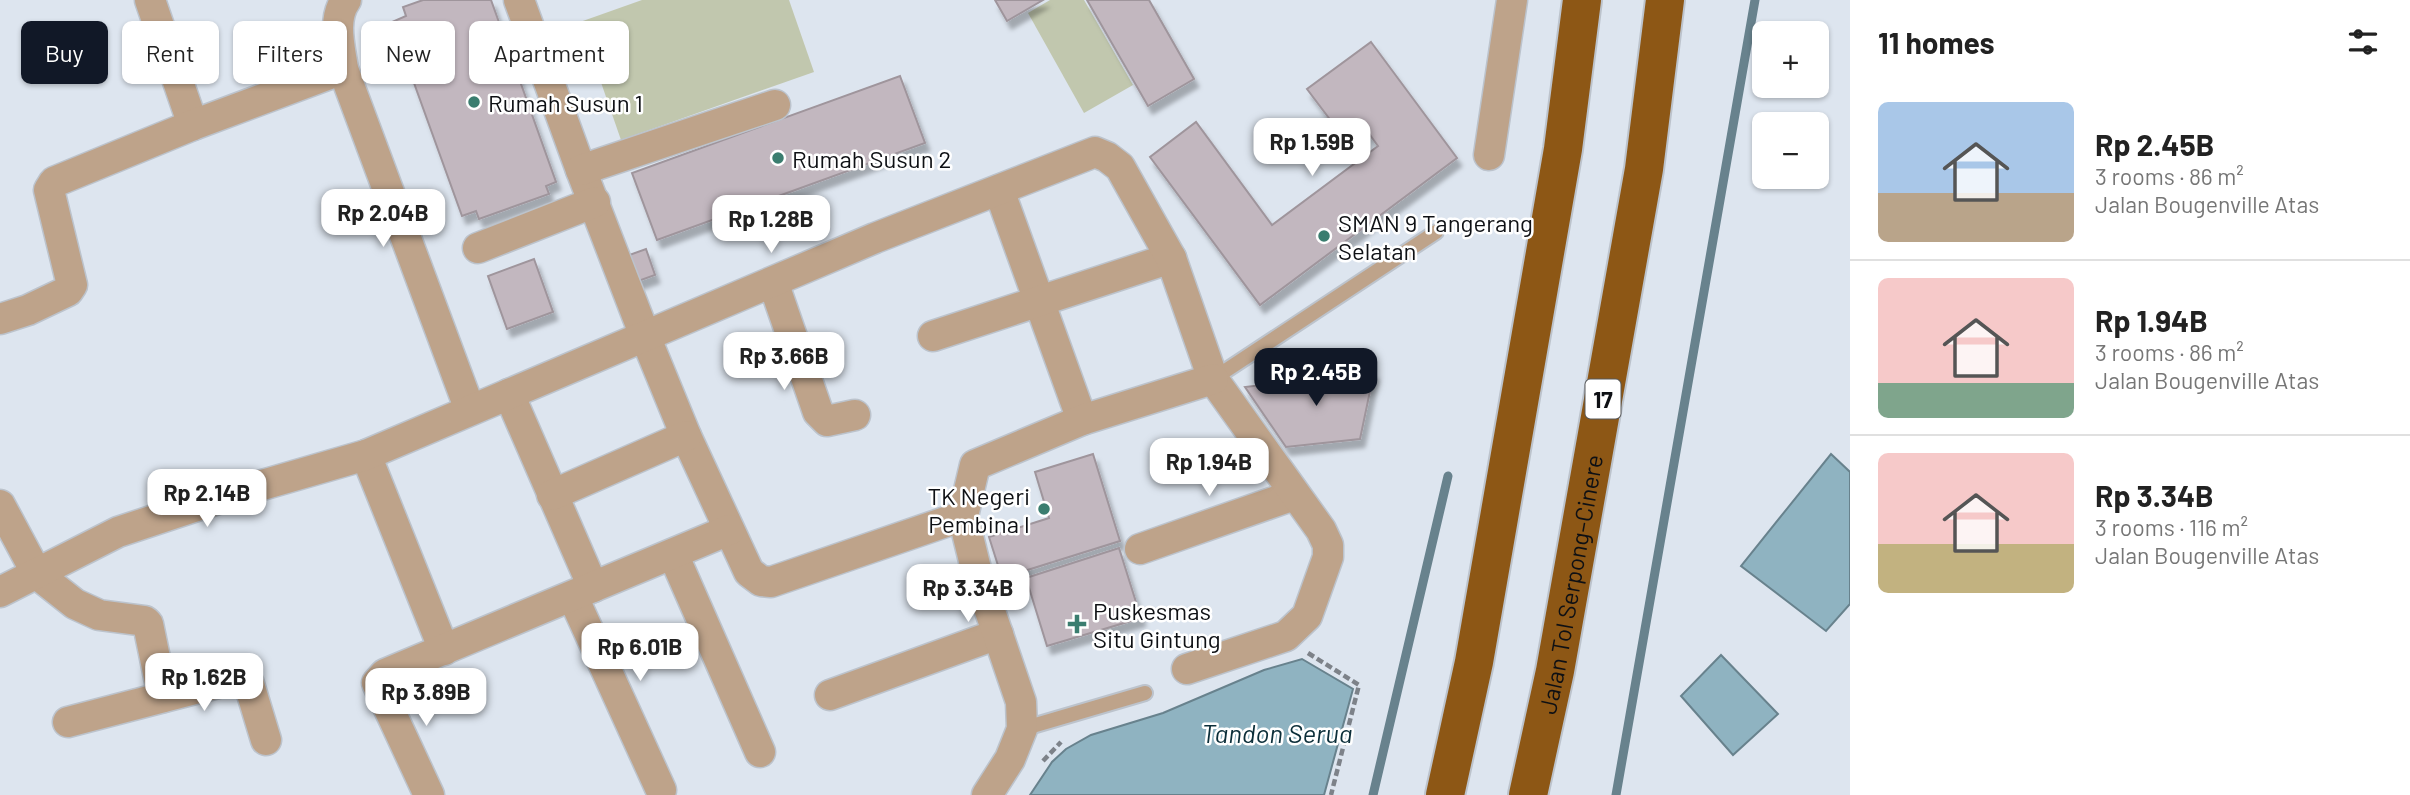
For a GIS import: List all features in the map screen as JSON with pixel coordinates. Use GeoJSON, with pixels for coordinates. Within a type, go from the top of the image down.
{"type":"FeatureCollection","features":[{"type":"Feature","properties":{"kind":"highway"},"geometry":{"type":"LineString","coordinates":[[1445,795],[1474,662],[1563,149],[1583,0]]}},
{"type":"Feature","properties":{"kind":"highway","name":"Jalan Tol Serpong–Cinere"},"geometry":{"type":"LineString","coordinates":[[1528,795],[1555,671],[1641,183],[1665,0]]}},
{"type":"Feature","properties":{"kind":"street"},"geometry":{"type":"LineString","coordinates":[[150,0],[193,125]]}},
{"type":"Feature","properties":{"kind":"street"},"geometry":{"type":"LineString","coordinates":[[519,0],[645,336],[686,436],[749,572],[761,581],[771,582],[963,516]]}},
{"type":"Feature","properties":{"kind":"street"},"geometry":{"type":"LineString","coordinates":[[1489,155],[1512,0]]}},
{"type":"Feature","properties":{"kind":"street"},"geometry":{"type":"LineString","coordinates":[[338,21],[341,2]]}},
{"type":"Feature","properties":{"kind":"street"},"geometry":{"type":"LineString","coordinates":[[347,80],[470,410]]}},
{"type":"Feature","properties":{"kind":"street"},"geometry":{"type":"LineString","coordinates":[[0,319],[28,310],[68,291],[72,285],[48,190],[54,182],[303,84]]}},
{"type":"Feature","properties":{"kind":"street"},"geometry":{"type":"LineString","coordinates":[[581,170],[775,105]]}},
{"type":"Feature","properties":{"kind":"street"},"geometry":{"type":"LineString","coordinates":[[0,592],[118,532],[245,490],[366,455],[875,238],[1095,152],[1107,157],[1119,167],[1171,258],[1213,379],[1321,530],[1328,545],[1328,557],[1307,616],[1286,636],[1187,669]]}},
{"type":"Feature","properties":{"kind":"street"},"geometry":{"type":"LineString","coordinates":[[999,190],[1082,420]]}},
{"type":"Feature","properties":{"kind":"street"},"geometry":{"type":"LineString","coordinates":[[478,248],[594,202]]}},
{"type":"Feature","properties":{"kind":"street"},"geometry":{"type":"LineString","coordinates":[[933,336],[1171,258]]}},
{"type":"Feature","properties":{"kind":"street"},"geometry":{"type":"LineString","coordinates":[[773,282],[818,412],[827,421],[855,415]]}},
{"type":"Feature","properties":{"kind":"street"},"geometry":{"type":"LineString","coordinates":[[987,795],[1010,759],[1022,729],[1021,702],[976,573],[963,516],[975,466],[1082,420],[1213,379]]}},
{"type":"Feature","properties":{"kind":"street"},"geometry":{"type":"LineString","coordinates":[[509,394],[552,495],[583,592],[661,790]]}},
{"type":"Feature","properties":{"kind":"street"},"geometry":{"type":"LineString","coordinates":[[552,495],[686,436]]}},
{"type":"Feature","properties":{"kind":"street"},"geometry":{"type":"LineString","coordinates":[[366,455],[444,650]]}},
{"type":"Feature","properties":{"kind":"street"},"geometry":{"type":"LineString","coordinates":[[1140,549],[1294,495]]}},
{"type":"Feature","properties":{"kind":"street"},"geometry":{"type":"LineString","coordinates":[[0,505],[37,574],[75,604],[99,615],[145,621],[148,624],[163,697]]}},
{"type":"Feature","properties":{"kind":"street"},"geometry":{"type":"LineString","coordinates":[[429,795],[377,683],[385,674],[729,530]]}},
{"type":"Feature","properties":{"kind":"street"},"geometry":{"type":"LineString","coordinates":[[673,554],[760,752]]}},
{"type":"Feature","properties":{"kind":"street"},"geometry":{"type":"LineString","coordinates":[[830,695],[998,634]]}},
{"type":"Feature","properties":{"kind":"street"},"geometry":{"type":"LineString","coordinates":[[68,722],[240,677],[247,680],[266,740]]}},
{"type":"Feature","properties":{"kind":"lane"},"geometry":{"type":"LineString","coordinates":[[1213,379],[1436,232]]}},
{"type":"Feature","properties":{"kind":"lane"},"geometry":{"type":"LineString","coordinates":[[1022,729],[1144,693]]}},
{"type":"Feature","properties":{"kind":"path"},"geometry":{"type":"LineString","coordinates":[[1304,651],[1359,685],[1331,795]]}},
{"type":"Feature","properties":{"kind":"path"},"geometry":{"type":"LineString","coordinates":[[1039,768],[1062,741]]}},
{"type":"Feature","properties":{"kind":"green space"},"geometry":{"type":"Polygon","coordinates":[[[642,0],[789,0],[814,72],[621,140],[602,84],[629,84],[629,21],[583,21],[642,0]]]}},
{"type":"Feature","properties":{"kind":"green space"},"geometry":{"type":"Polygon","coordinates":[[[1050,0],[1084,0],[1133,85],[1084,113],[1028,13],[1050,0]]]}},
{"type":"Feature","properties":{"kind":"water"},"geometry":{"type":"Polygon","coordinates":[[[1831,454],[1850,472],[1850,604],[1826,631],[1741,566],[1831,454]]]}},
{"type":"Feature","properties":{"kind":"water"},"geometry":{"type":"Polygon","coordinates":[[[1721,655],[1778,714],[1733,755],[1681,696],[1721,655]]]}},
{"type":"Feature","properties":{"kind":"water","name":"Tandon Serua"},"geometry":{"type":"Polygon","coordinates":[[[1302,659],[1353,689],[1324,795],[1030,795],[1052,762],[1066,749],[1091,735],[1163,713],[1264,670],[1302,659]]]}},
{"type":"Feature","properties":{"kind":"building","name":"Rumah Susun 1"},"geometry":{"type":"Polygon","coordinates":[[[423,0],[491,0],[498,21],[469,21],[469,84],[521,84],[556,182],[546,186],[549,194],[479,219],[476,211],[462,216],[414,84],[455,84],[455,21],[394,21],[406,16],[403,7],[423,0]]]}},
{"type":"Feature","properties":{"kind":"building"},"geometry":{"type":"Polygon","coordinates":[[[995,0],[1043,0],[1007,21],[995,0]]]}},
{"type":"Feature","properties":{"kind":"building"},"geometry":{"type":"Polygon","coordinates":[[[1087,0],[1149,0],[1194,79],[1148,106],[1087,0]]]}},
{"type":"Feature","properties":{"kind":"building"},"geometry":{"type":"Polygon","coordinates":[[[1371,42],[1457,158],[1260,305],[1150,157],[1196,122],[1272,225],[1378,146],[1362,124],[1344,138],[1307,89],[1371,42]]]}},
{"type":"Feature","properties":{"kind":"building","name":"Rumah Susun 2"},"geometry":{"type":"Polygon","coordinates":[[[900,76],[925,143],[657,240],[632,173],[900,76]]]}},
{"type":"Feature","properties":{"kind":"building"},"geometry":{"type":"Polygon","coordinates":[[[646,249],[655,275],[630,284],[621,258],[646,249]]]}},
{"type":"Feature","properties":{"kind":"building"},"geometry":{"type":"Polygon","coordinates":[[[534,259],[553,312],[507,329],[488,276],[534,259]]]}},
{"type":"Feature","properties":{"kind":"building"},"geometry":{"type":"Polygon","coordinates":[[[1374,372],[1360,439],[1286,447],[1245,387],[1374,372]]]}},
{"type":"Feature","properties":{"kind":"building"},"geometry":{"type":"Polygon","coordinates":[[[1093,454],[1120,541],[1002,578],[989,537],[1049,518],[1035,472],[1093,454]]]}},
{"type":"Feature","properties":{"kind":"building"},"geometry":{"type":"Polygon","coordinates":[[[1119,548],[1141,618],[1047,646],[1026,578],[1119,548]]]}},
{"type":"Feature","properties":{"kind":"waterway"},"geometry":{"type":"LineString","coordinates":[[1616,795],[1755,0]]}},
{"type":"Feature","properties":{"kind":"waterway"},"geometry":{"type":"LineString","coordinates":[[1373,795],[1448,476]]}},
{"type":"Feature","properties":{"kind":"place","name":"Rumah Susun 1"},"geometry":{"type":"Point","coordinates":[474,102]}},
{"type":"Feature","properties":{"kind":"place","name":"Rumah Susun 2"},"geometry":{"type":"Point","coordinates":[778,158]}},
{"type":"Feature","properties":{"kind":"place","name":"SMAN 9 Tangerang Selatan"},"geometry":{"type":"Point","coordinates":[1324,236]}},
{"type":"Feature","properties":{"kind":"place","name":"TK Negeri Pembina I"},"geometry":{"type":"Point","coordinates":[1044,509]}},
{"type":"Feature","properties":{"kind":"place","name":"Puskesmas Situ Gintung"},"geometry":{"type":"Point","coordinates":[1077,624]}}]}
